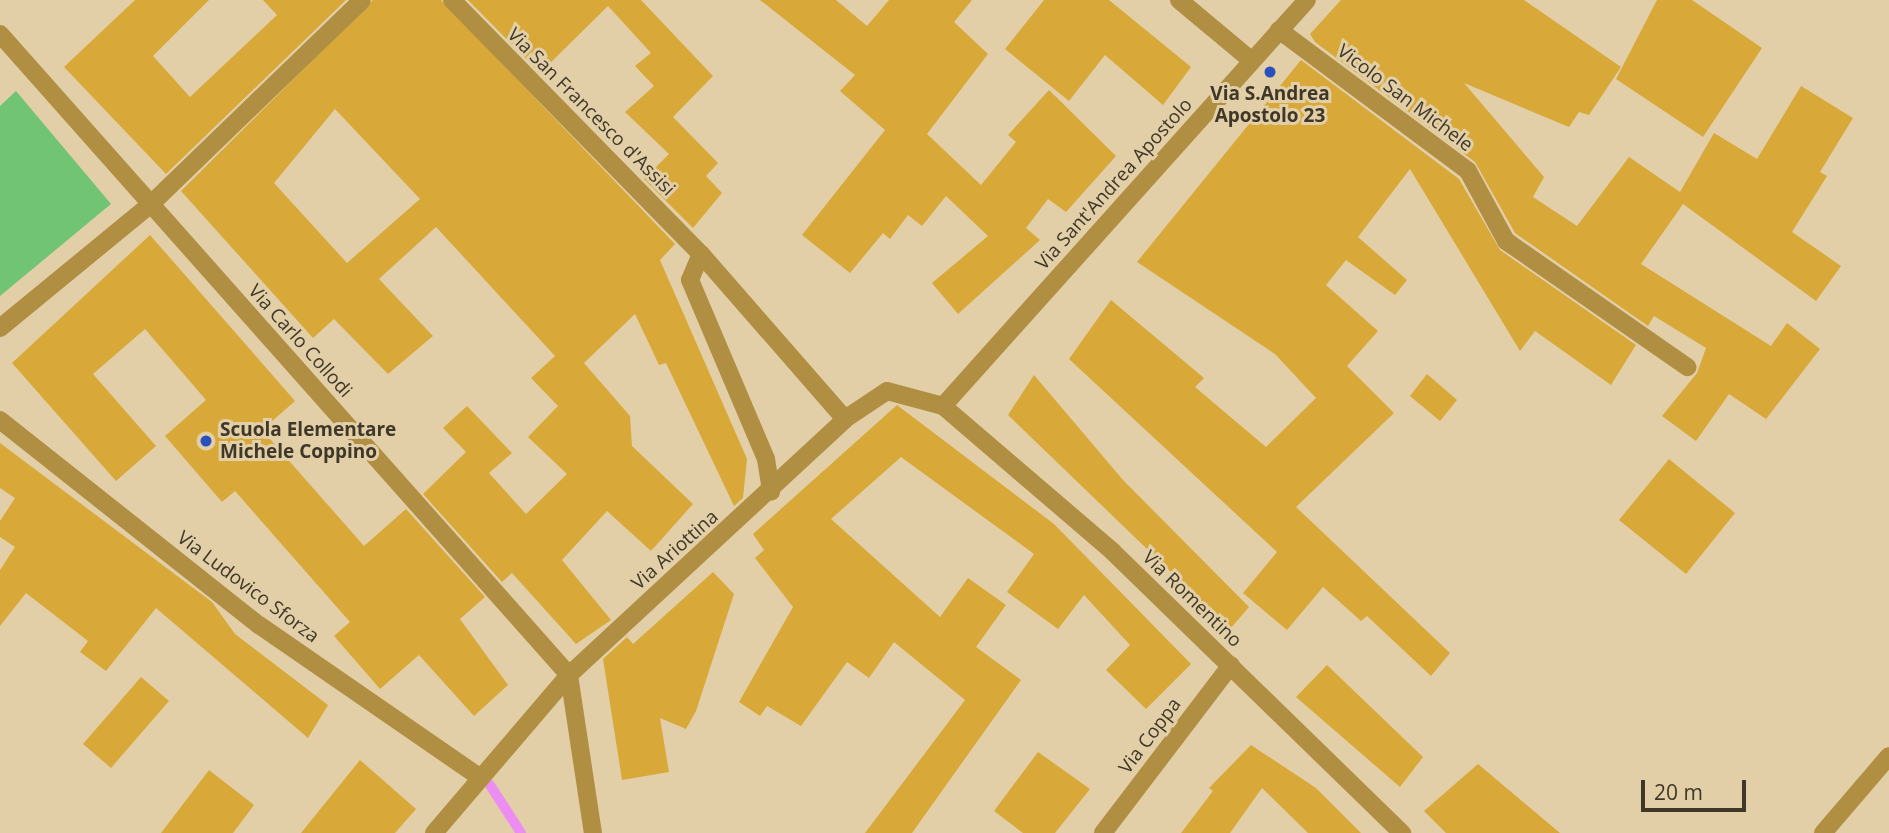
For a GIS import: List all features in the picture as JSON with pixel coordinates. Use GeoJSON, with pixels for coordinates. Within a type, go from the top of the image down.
{"type":"FeatureCollection","features":[{"type":"Feature","properties":{"kind":"street"},"geometry":{"type":"LineString","coordinates":[[0,328],[151,204],[362,0]]}},
{"type":"Feature","properties":{"kind":"street","name":"Via San Francesco d'Assisi"},"geometry":{"type":"LineString","coordinates":[[452,0],[701,254],[845,419]]}},
{"type":"Feature","properties":{"kind":"street"},"geometry":{"type":"LineString","coordinates":[[1179,0],[1252,61]]}},
{"type":"Feature","properties":{"kind":"street","name":"Via Sant'Andrea Apostolo"},"geometry":{"type":"LineString","coordinates":[[943,406],[1307,0]]}},
{"type":"Feature","properties":{"kind":"street","name":"Vicolo San Michele"},"geometry":{"type":"LineString","coordinates":[[1279,30],[1468,171],[1506,241],[1687,367]]}},
{"type":"Feature","properties":{"kind":"street","name":"Via Carlo Collodi"},"geometry":{"type":"LineString","coordinates":[[0,34],[569,675]]}},
{"type":"Feature","properties":{"kind":"street"},"geometry":{"type":"LineString","coordinates":[[701,254],[690,281],[766,459],[771,492]]}},
{"type":"Feature","properties":{"kind":"street","name":"Via Ariottina"},"geometry":{"type":"LineString","coordinates":[[434,833],[479,777],[569,675],[771,492],[845,419],[887,391],[943,406]]}},
{"type":"Feature","properties":{"kind":"street","name":"Via Romentino"},"geometry":{"type":"LineString","coordinates":[[943,406],[1231,665],[1402,833]]}},
{"type":"Feature","properties":{"kind":"street","name":"Via Ludovico Sforza"},"geometry":{"type":"LineString","coordinates":[[0,419],[259,625],[479,777]]}},
{"type":"Feature","properties":{"kind":"street","name":"Via Coppa"},"geometry":{"type":"LineString","coordinates":[[1103,833],[1231,665]]}},
{"type":"Feature","properties":{"kind":"street"},"geometry":{"type":"LineString","coordinates":[[569,675],[593,833]]}},
{"type":"Feature","properties":{"kind":"street"},"geometry":{"type":"LineString","coordinates":[[1824,833],[1889,756]]}},
{"type":"Feature","properties":{"kind":"green space"},"geometry":{"type":"Polygon","coordinates":[[[16,91],[111,204],[0,296],[0,106],[16,91]]]}},
{"type":"Feature","properties":{"kind":"building"},"geometry":{"type":"Polygon","coordinates":[[[135,0],[209,0],[153,56],[190,97],[277,15],[263,0],[346,0],[166,174],[64,67],[135,0]]]}},
{"type":"Feature","properties":{"kind":"building"},"geometry":{"type":"Polygon","coordinates":[[[373,0],[441,0],[675,244],[660,260],[747,459],[743,498],[734,506],[666,363],[659,365],[635,314],[584,363],[630,416],[632,446],[693,504],[651,551],[607,511],[562,560],[611,620],[576,644],[512,573],[502,582],[423,494],[466,452],[443,428],[467,406],[512,453],[489,473],[526,514],[567,474],[528,437],[558,406],[531,378],[555,356],[436,227],[379,279],[433,336],[388,374],[334,319],[313,338],[181,191],[373,0]],[[335,109],[274,183],[347,263],[420,199],[335,109]]]}},
{"type":"Feature","properties":{"kind":"building"},"geometry":{"type":"Polygon","coordinates":[[[468,0],[641,0],[713,76],[673,117],[718,163],[706,176],[722,193],[693,228],[644,179],[669,154],[625,112],[654,86],[635,66],[651,53],[608,6],[540,73],[468,0]]]}},
{"type":"Feature","properties":{"kind":"building"},"geometry":{"type":"Polygon","coordinates":[[[760,0],[836,0],[867,26],[889,0],[972,0],[954,22],[988,54],[927,134],[981,185],[1016,142],[1008,135],[1049,90],[1116,156],[1066,212],[1048,199],[1026,228],[1040,240],[958,314],[932,283],[988,236],[946,196],[922,226],[908,215],[890,239],[883,233],[850,273],[802,235],[885,130],[840,91],[855,75],[760,0]]]}},
{"type":"Feature","properties":{"kind":"building"},"geometry":{"type":"Polygon","coordinates":[[[1044,0],[1109,0],[1191,67],[1163,105],[1105,55],[1069,101],[1005,49],[1044,0]]]}},
{"type":"Feature","properties":{"kind":"building"},"geometry":{"type":"Polygon","coordinates":[[[1341,0],[1524,0],[1621,67],[1589,115],[1579,112],[1569,127],[1464,83],[1544,177],[1533,197],[1577,226],[1629,157],[1680,192],[1714,133],[1757,159],[1801,86],[1853,118],[1820,172],[1827,176],[1792,232],[1841,266],[1816,301],[1683,204],[1641,264],[1771,346],[1787,323],[1820,349],[1766,419],[1729,394],[1696,441],[1662,416],[1697,373],[1706,348],[1654,316],[1648,326],[1515,233],[1475,162],[1315,42],[1310,34],[1341,0]]]}},
{"type":"Feature","properties":{"kind":"building"},"geometry":{"type":"Polygon","coordinates":[[[1657,0],[1692,0],[1762,48],[1703,137],[1616,79],[1657,0]]]}},
{"type":"Feature","properties":{"kind":"building"},"geometry":{"type":"Polygon","coordinates":[[[1301,60],[1459,179],[1500,250],[1636,345],[1611,385],[1535,331],[1520,351],[1410,169],[1358,237],[1407,280],[1395,295],[1346,260],[1326,285],[1378,331],[1347,366],[1394,413],[1296,507],[1450,653],[1431,676],[1367,616],[1361,621],[1323,587],[1287,630],[1243,593],[1277,552],[1069,359],[1111,300],[1204,378],[1195,387],[1266,447],[1316,398],[1275,354],[1137,262],[1301,60]]]}},
{"type":"Feature","properties":{"kind":"building","name":"Scuola Elementare Michele Coppino"},"geometry":{"type":"Polygon","coordinates":[[[150,235],[295,401],[262,430],[364,546],[406,509],[485,597],[460,619],[508,685],[474,716],[419,655],[380,689],[334,636],[350,622],[235,491],[222,502],[165,436],[206,400],[145,329],[93,374],[156,446],[116,481],[12,363],[150,235]]]}},
{"type":"Feature","properties":{"kind":"building"},"geometry":{"type":"Polygon","coordinates":[[[1427,374],[1457,400],[1440,421],[1410,396],[1427,374]]]}},
{"type":"Feature","properties":{"kind":"building"},"geometry":{"type":"Polygon","coordinates":[[[1034,375],[1123,480],[1249,607],[1230,629],[1008,415],[1034,375]]]}},
{"type":"Feature","properties":{"kind":"building"},"geometry":{"type":"Polygon","coordinates":[[[897,405],[1054,524],[1191,664],[1146,709],[1106,670],[1130,645],[1084,595],[1058,629],[1007,592],[1034,554],[901,457],[831,519],[940,617],[968,578],[1006,605],[976,647],[1021,680],[912,833],[865,833],[965,700],[894,642],[869,678],[847,662],[801,726],[767,706],[760,716],[739,702],[793,607],[755,558],[764,550],[753,534],[897,405]]]}},
{"type":"Feature","properties":{"kind":"building"},"geometry":{"type":"Polygon","coordinates":[[[0,443],[212,602],[235,634],[328,705],[308,738],[156,608],[106,671],[80,652],[88,641],[26,593],[0,626],[0,570],[15,547],[0,537],[0,521],[15,498],[0,488],[0,443]]]}},
{"type":"Feature","properties":{"kind":"building"},"geometry":{"type":"Polygon","coordinates":[[[1669,459],[1735,513],[1686,574],[1619,520],[1669,459]]]}},
{"type":"Feature","properties":{"kind":"building"},"geometry":{"type":"Polygon","coordinates":[[[713,572],[734,594],[696,711],[686,729],[660,718],[669,772],[622,780],[603,659],[627,637],[633,644],[713,572]]]}},
{"type":"Feature","properties":{"kind":"building"},"geometry":{"type":"Polygon","coordinates":[[[1327,665],[1423,757],[1400,787],[1296,697],[1327,665]]]}},
{"type":"Feature","properties":{"kind":"building"},"geometry":{"type":"Polygon","coordinates":[[[141,677],[169,701],[111,768],[83,744],[141,677]]]}},
{"type":"Feature","properties":{"kind":"building"},"geometry":{"type":"Polygon","coordinates":[[[1251,745],[1316,788],[1361,833],[1308,833],[1262,788],[1230,833],[1181,833],[1213,791],[1209,788],[1251,745]]]}},
{"type":"Feature","properties":{"kind":"building"},"geometry":{"type":"Polygon","coordinates":[[[1038,752],[1090,789],[1055,833],[1023,833],[994,811],[1038,752]]]}},
{"type":"Feature","properties":{"kind":"building"},"geometry":{"type":"Polygon","coordinates":[[[360,760],[416,809],[395,833],[301,833],[360,760]]]}},
{"type":"Feature","properties":{"kind":"building"},"geometry":{"type":"Polygon","coordinates":[[[1478,764],[1560,833],[1446,833],[1424,811],[1478,764]]]}},
{"type":"Feature","properties":{"kind":"building"},"geometry":{"type":"Polygon","coordinates":[[[209,770],[254,805],[233,833],[161,833],[209,770]]]}},
{"type":"Feature","properties":{"kind":"waterway"},"geometry":{"type":"LineString","coordinates":[[490,785],[521,833]]}},
{"type":"Feature","properties":{"kind":"place","name":"Via S.Andrea Apostolo 23"},"geometry":{"type":"Point","coordinates":[1270,72]}},
{"type":"Feature","properties":{"kind":"place","name":"Scuola Elementare Michele Coppino"},"geometry":{"type":"Point","coordinates":[206,441]}}]}
